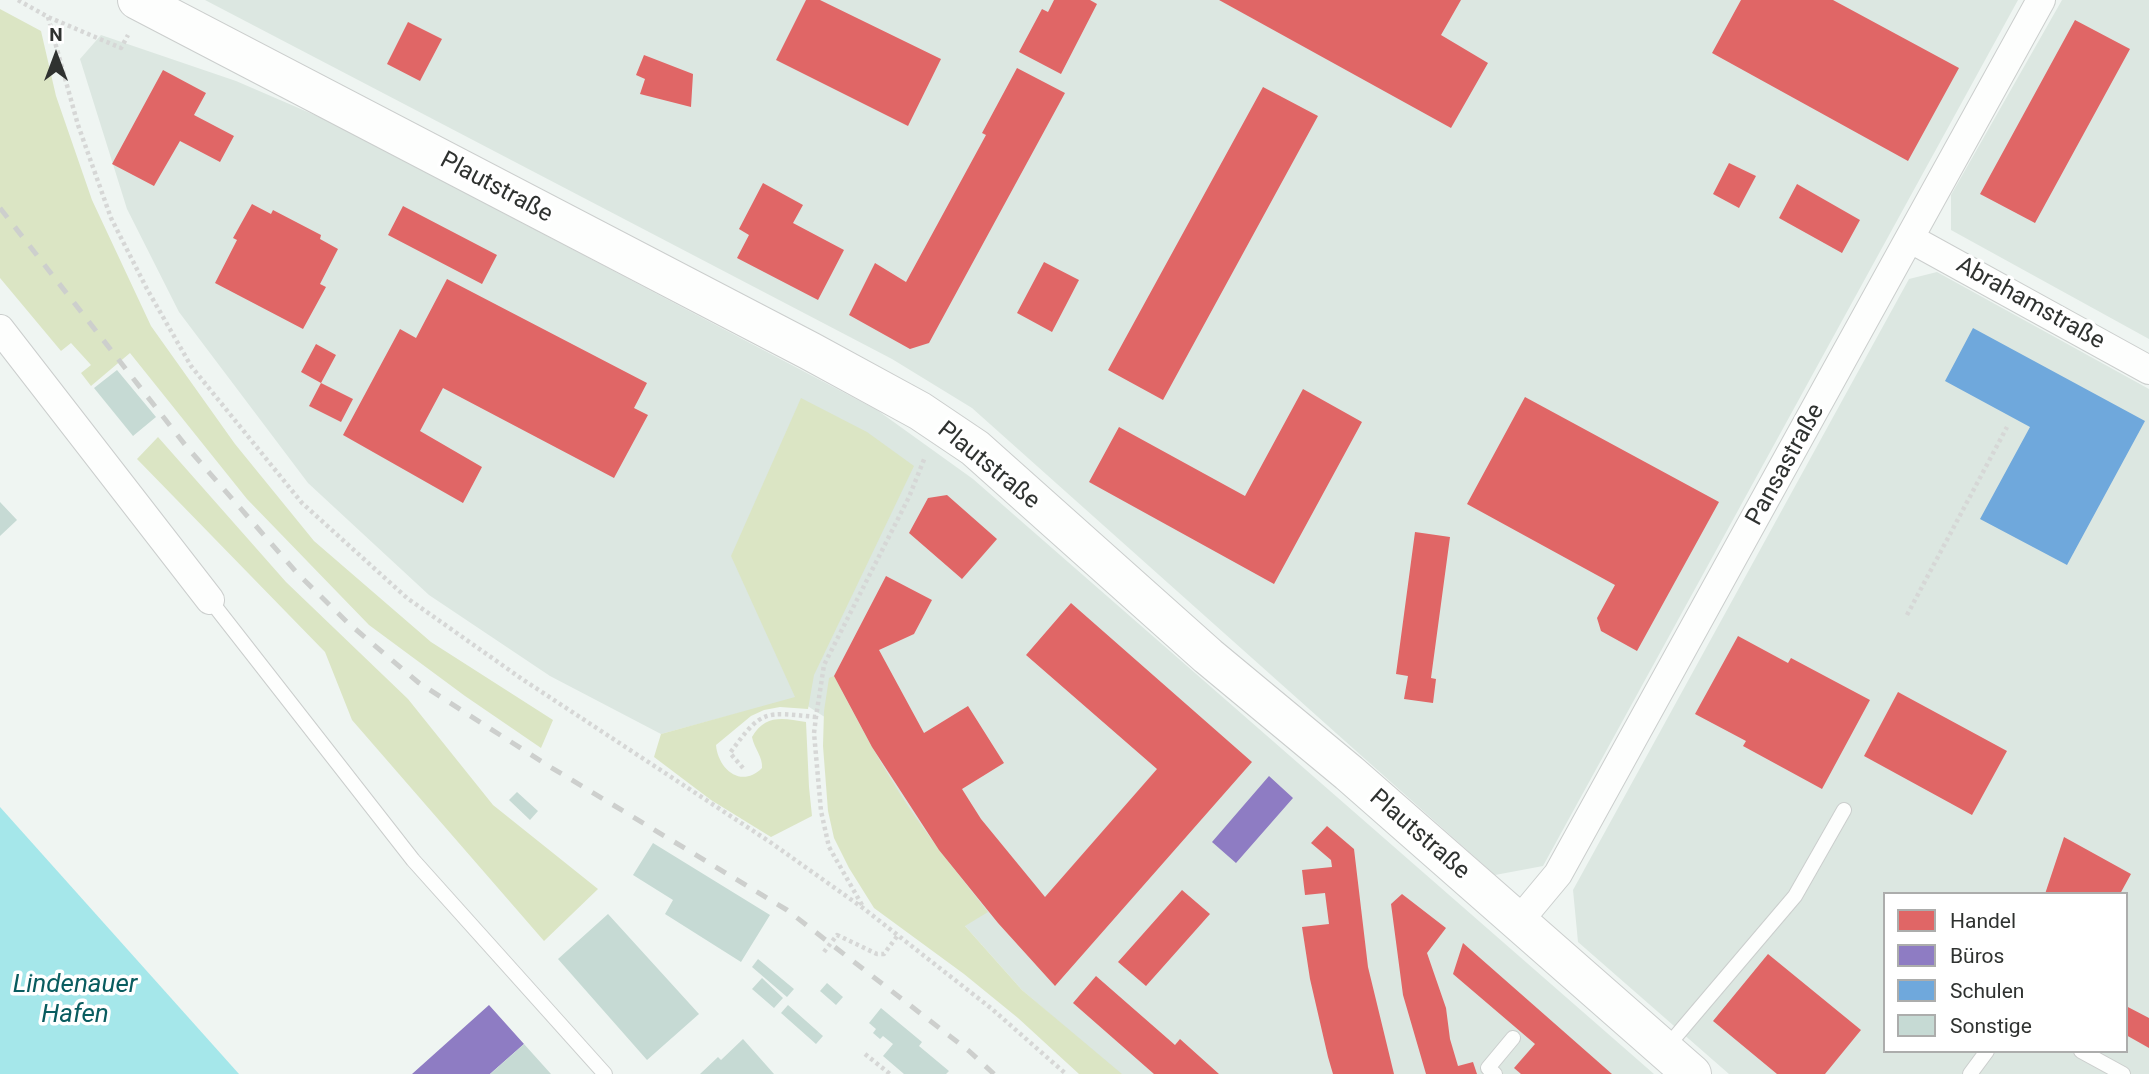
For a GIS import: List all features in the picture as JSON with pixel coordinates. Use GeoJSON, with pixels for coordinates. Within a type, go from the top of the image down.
{"type":"FeatureCollection","features":[{"type":"Feature","properties":{"kind":"main road","name":"Plautstraße"},"geometry":{"type":"LineString","coordinates":[[140,2],[810,351],[920,411],[975,448],[1208,656],[1349,774],[1678,1062]]}},
{"type":"Feature","properties":{"kind":"street","name":"Pansastraße"},"geometry":{"type":"LineString","coordinates":[[1518,922],[1558,874],[2041,0]]}},
{"type":"Feature","properties":{"kind":"street","name":"Abrahamstraße"},"geometry":{"type":"LineString","coordinates":[[1911,239],[2149,370]]}},
{"type":"Feature","properties":{"kind":"street"},"geometry":{"type":"LineString","coordinates":[[0,329],[210,600]]}},
{"type":"Feature","properties":{"kind":"lane"},"geometry":{"type":"LineString","coordinates":[[210,600],[413,860],[605,1074]]}},
{"type":"Feature","properties":{"kind":"lane"},"geometry":{"type":"LineString","coordinates":[[1678,1062],[1795,896],[1844,810]]}},
{"type":"Feature","properties":{"kind":"lane"},"geometry":{"type":"LineString","coordinates":[[1495,1074],[1488,1068],[1513,1038]]}},
{"type":"Feature","properties":{"kind":"lane"},"geometry":{"type":"LineString","coordinates":[[1970,1074],[1986,1053]]}},
{"type":"Feature","properties":{"kind":"lane"},"geometry":{"type":"LineString","coordinates":[[2085,1053],[2123,1074]]}},
{"type":"Feature","properties":{"kind":"path"},"geometry":{"type":"LineString","coordinates":[[18,0],[48,17],[121,48],[140,2]]}},
{"type":"Feature","properties":{"kind":"path"},"geometry":{"type":"LineString","coordinates":[[48,17],[78,125],[111,218],[146,289],[191,366],[302,503],[407,598],[522,679],[863,908],[992,1009],[1066,1074]]}},
{"type":"Feature","properties":{"kind":"path"},"geometry":{"type":"LineString","coordinates":[[863,908],[829,847],[821,811],[814,733],[824,664],[909,497],[938,424]]}},
{"type":"Feature","properties":{"kind":"path"},"geometry":{"type":"LineString","coordinates":[[1907,615],[2007,427]]}},
{"type":"Feature","properties":{"kind":"path"},"geometry":{"type":"LineString","coordinates":[[743,768],[730,753],[751,725],[764,716],[776,713],[816,717]]}},
{"type":"Feature","properties":{"kind":"path"},"geometry":{"type":"LineString","coordinates":[[824,952],[837,935],[877,954],[884,954],[898,935]]}},
{"type":"Feature","properties":{"kind":"path"},"geometry":{"type":"LineString","coordinates":[[865,1054],[890,1074]]}},
{"type":"Feature","properties":{"kind":"shaded area"},"geometry":{"type":"Polygon","coordinates":[[[205,0],[2018,0],[1543,866],[1495,875],[972,408],[892,359],[205,0]]]}},
{"type":"Feature","properties":{"kind":"shaded area"},"geometry":{"type":"Polygon","coordinates":[[[2062,0],[2149,0],[2149,339],[1951,230],[1951,195],[2062,0]]]}},
{"type":"Feature","properties":{"kind":"shaded area"},"geometry":{"type":"Polygon","coordinates":[[[101,35],[236,81],[331,122],[877,410],[973,479],[1654,1074],[1119,1074],[1022,990],[933,890],[834,723],[795,698],[661,734],[550,676],[429,595],[308,483],[179,312],[127,209],[80,59],[101,35]]]}},
{"type":"Feature","properties":{"kind":"shaded area"},"geometry":{"type":"Polygon","coordinates":[[[1937,272],[2149,389],[2149,1074],[1729,1074],[1578,942],[1573,890],[1909,279],[1937,272]]]}},
{"type":"Feature","properties":{"kind":"green space"},"geometry":{"type":"Polygon","coordinates":[[[0,9],[41,31],[56,96],[92,200],[151,326],[235,444],[314,541],[431,642],[553,720],[541,748],[369,625],[247,499],[130,353],[91,386],[81,373],[91,365],[71,343],[61,351],[0,278],[0,9]]]}},
{"type":"Feature","properties":{"kind":"green space"},"geometry":{"type":"Polygon","coordinates":[[[801,398],[867,432],[914,466],[814,675],[808,709],[780,707],[764,710],[751,716],[716,745],[721,762],[726,768],[746,777],[762,768],[752,737],[763,724],[775,719],[806,722],[812,816],[771,837],[711,800],[654,757],[661,734],[795,697],[731,556],[801,398]]]}},
{"type":"Feature","properties":{"kind":"green space"},"geometry":{"type":"Polygon","coordinates":[[[158,437],[286,582],[408,699],[493,805],[598,889],[544,941],[352,720],[325,652],[137,459],[158,437]]]}},
{"type":"Feature","properties":{"kind":"green space"},"geometry":{"type":"Polygon","coordinates":[[[834,676],[901,796],[988,912],[965,926],[1022,990],[1122,1074],[1079,1074],[1018,1018],[964,974],[874,908],[834,838],[828,811],[823,746],[824,711],[829,678],[834,676]]]}},
{"type":"Feature","properties":{"kind":"water","name":"Lindenauer Hafen"},"geometry":{"type":"Polygon","coordinates":[[[0,807],[239,1074],[0,1074],[0,807]]]}},
{"type":"Feature","properties":{"kind":"building: Handel"},"geometry":{"type":"Polygon","coordinates":[[[806,0],[820,0],[941,59],[908,126],[776,60],[806,0]]]}},
{"type":"Feature","properties":{"kind":"building: Handel"},"geometry":{"type":"Polygon","coordinates":[[[1054,0],[1090,0],[1097,4],[1061,74],[1019,52],[1042,9],[1048,12],[1054,0]]]}},
{"type":"Feature","properties":{"kind":"building: Handel"},"geometry":{"type":"Polygon","coordinates":[[[1219,0],[1461,0],[1441,35],[1488,63],[1451,128],[1219,0]]]}},
{"type":"Feature","properties":{"kind":"building: Handel"},"geometry":{"type":"Polygon","coordinates":[[[1741,0],[1833,0],[1959,68],[1908,161],[1712,53],[1741,0]]]}},
{"type":"Feature","properties":{"kind":"building: Handel"},"geometry":{"type":"Polygon","coordinates":[[[2075,20],[2130,49],[2035,223],[1980,194],[2075,20]]]}},
{"type":"Feature","properties":{"kind":"building: Handel"},"geometry":{"type":"Polygon","coordinates":[[[408,22],[442,39],[420,81],[387,64],[408,22]]]}},
{"type":"Feature","properties":{"kind":"building: Handel"},"geometry":{"type":"Polygon","coordinates":[[[644,55],[693,74],[691,107],[640,94],[645,79],[636,75],[644,55]]]}},
{"type":"Feature","properties":{"kind":"building: Handel"},"geometry":{"type":"Polygon","coordinates":[[[1017,68],[1065,93],[929,343],[910,349],[849,315],[875,263],[906,282],[986,135],[982,133],[1017,68]]]}},
{"type":"Feature","properties":{"kind":"building: Handel"},"geometry":{"type":"Polygon","coordinates":[[[163,70],[206,93],[194,115],[234,136],[220,162],[180,141],[154,186],[112,164],[163,70]]]}},
{"type":"Feature","properties":{"kind":"building: Handel"},"geometry":{"type":"Polygon","coordinates":[[[1263,87],[1318,116],[1163,400],[1108,370],[1263,87]]]}},
{"type":"Feature","properties":{"kind":"building: Handel"},"geometry":{"type":"Polygon","coordinates":[[[1729,163],[1756,176],[1739,208],[1713,194],[1729,163]]]}},
{"type":"Feature","properties":{"kind":"building: Handel"},"geometry":{"type":"Polygon","coordinates":[[[763,183],[803,205],[793,223],[844,250],[818,300],[737,258],[749,235],[739,229],[763,183]]]}},
{"type":"Feature","properties":{"kind":"building: Handel"},"geometry":{"type":"Polygon","coordinates":[[[1797,184],[1860,220],[1842,253],[1779,218],[1797,184]]]}},
{"type":"Feature","properties":{"kind":"building: Handel"},"geometry":{"type":"Polygon","coordinates":[[[252,204],[271,214],[273,210],[321,235],[320,239],[338,249],[320,284],[326,287],[303,329],[215,283],[237,240],[233,238],[252,204]]]}},
{"type":"Feature","properties":{"kind":"building: Handel"},"geometry":{"type":"Polygon","coordinates":[[[403,206],[497,255],[482,284],[388,235],[403,206]]]}},
{"type":"Feature","properties":{"kind":"building: Handel"},"geometry":{"type":"Polygon","coordinates":[[[1044,262],[1079,280],[1052,332],[1017,313],[1044,262]]]}},
{"type":"Feature","properties":{"kind":"building: Handel"},"geometry":{"type":"Polygon","coordinates":[[[447,279],[647,383],[634,408],[648,415],[614,478],[443,388],[420,431],[482,467],[463,503],[343,435],[400,329],[416,338],[447,279]]]}},
{"type":"Feature","properties":{"kind":"building: Handel"},"geometry":{"type":"Polygon","coordinates":[[[316,344],[336,355],[321,383],[301,372],[316,344]]]}},
{"type":"Feature","properties":{"kind":"building: Handel"},"geometry":{"type":"Polygon","coordinates":[[[321,383],[353,399],[341,422],[309,406],[321,383]]]}},
{"type":"Feature","properties":{"kind":"building: Handel"},"geometry":{"type":"Polygon","coordinates":[[[1303,389],[1362,422],[1274,584],[1089,482],[1119,427],[1245,496],[1303,389]]]}},
{"type":"Feature","properties":{"kind":"building: Handel"},"geometry":{"type":"Polygon","coordinates":[[[1525,397],[1719,502],[1637,651],[1601,631],[1597,618],[1615,585],[1467,504],[1525,397]]]}},
{"type":"Feature","properties":{"kind":"building: Handel"},"geometry":{"type":"Polygon","coordinates":[[[947,495],[997,539],[962,579],[909,533],[928,498],[947,495]]]}},
{"type":"Feature","properties":{"kind":"building: Handel"},"geometry":{"type":"Polygon","coordinates":[[[1415,532],[1450,537],[1431,678],[1436,679],[1433,703],[1404,699],[1408,676],[1396,674],[1415,532]]]}},
{"type":"Feature","properties":{"kind":"building: Handel"},"geometry":{"type":"Polygon","coordinates":[[[886,576],[932,600],[914,634],[879,650],[924,733],[968,706],[1004,763],[962,789],[981,819],[1045,897],[1157,769],[1026,655],[1071,603],[1252,762],[1055,986],[998,923],[939,850],[872,747],[834,676],[886,576]]]}},
{"type":"Feature","properties":{"kind":"building: Handel"},"geometry":{"type":"Polygon","coordinates":[[[1738,636],[1788,663],[1791,658],[1870,700],[1822,789],[1743,746],[1746,741],[1695,714],[1738,636]]]}},
{"type":"Feature","properties":{"kind":"building: Handel"},"geometry":{"type":"Polygon","coordinates":[[[1898,692],[2007,751],[1972,815],[1864,756],[1898,692]]]}},
{"type":"Feature","properties":{"kind":"building: Handel"},"geometry":{"type":"Polygon","coordinates":[[[1327,826],[1354,849],[1368,967],[1394,1074],[1333,1074],[1328,1057],[1310,979],[1302,927],[1329,924],[1325,893],[1305,895],[1302,870],[1332,867],[1331,860],[1311,843],[1327,826]]]}},
{"type":"Feature","properties":{"kind":"building: Handel"},"geometry":{"type":"Polygon","coordinates":[[[2064,837],[2131,874],[2121,892],[2046,892],[2064,837]]]}},
{"type":"Feature","properties":{"kind":"building: Handel"},"geometry":{"type":"Polygon","coordinates":[[[1182,890],[1210,914],[1146,986],[1118,962],[1182,890]]]}},
{"type":"Feature","properties":{"kind":"building: Handel"},"geometry":{"type":"Polygon","coordinates":[[[1402,894],[1446,928],[1427,953],[1446,1008],[1450,1039],[1458,1066],[1473,1062],[1477,1074],[1426,1074],[1403,995],[1391,904],[1402,894]]]}},
{"type":"Feature","properties":{"kind":"building: Handel"},"geometry":{"type":"Polygon","coordinates":[[[1463,943],[1612,1074],[1521,1074],[1514,1068],[1535,1044],[1453,974],[1463,943]]]}},
{"type":"Feature","properties":{"kind":"building: Handel"},"geometry":{"type":"Polygon","coordinates":[[[1768,954],[1861,1030],[1825,1074],[1777,1074],[1713,1021],[1768,954]]]}},
{"type":"Feature","properties":{"kind":"building: Handel"},"geometry":{"type":"Polygon","coordinates":[[[1096,976],[1175,1045],[1180,1039],[1219,1074],[1154,1074],[1073,1003],[1096,976]]]}},
{"type":"Feature","properties":{"kind":"building: Handel"},"geometry":{"type":"Polygon","coordinates":[[[2128,1007],[2149,1018],[2149,1048],[2128,1036],[2128,1007]]]}},
{"type":"Feature","properties":{"kind":"building: Büros"},"geometry":{"type":"Polygon","coordinates":[[[1269,776],[1293,798],[1236,863],[1212,842],[1269,776]]]}},
{"type":"Feature","properties":{"kind":"building: Büros"},"geometry":{"type":"Polygon","coordinates":[[[489,1005],[524,1044],[490,1074],[412,1074],[489,1005]]]}},
{"type":"Feature","properties":{"kind":"building: Schulen"},"geometry":{"type":"Polygon","coordinates":[[[1973,328],[2145,421],[2067,565],[1980,519],[2030,427],[1945,381],[1973,328]]]}},
{"type":"Feature","properties":{"kind":"building: Sonstige"},"geometry":{"type":"Polygon","coordinates":[[[117,370],[156,417],[133,436],[94,388],[117,370]]]}},
{"type":"Feature","properties":{"kind":"building: Sonstige"},"geometry":{"type":"Polygon","coordinates":[[[0,502],[17,520],[0,536],[0,502]]]}},
{"type":"Feature","properties":{"kind":"building: Sonstige"},"geometry":{"type":"Polygon","coordinates":[[[517,792],[538,811],[530,820],[509,800],[517,792]]]}},
{"type":"Feature","properties":{"kind":"building: Sonstige"},"geometry":{"type":"Polygon","coordinates":[[[653,843],[770,915],[741,962],[665,914],[673,900],[633,875],[653,843]]]}},
{"type":"Feature","properties":{"kind":"building: Sonstige"},"geometry":{"type":"Polygon","coordinates":[[[608,914],[699,1014],[647,1060],[558,959],[608,914]]]}},
{"type":"Feature","properties":{"kind":"building: Sonstige"},"geometry":{"type":"Polygon","coordinates":[[[758,959],[794,989],[787,997],[752,967],[758,959]]]}},
{"type":"Feature","properties":{"kind":"building: Sonstige"},"geometry":{"type":"Polygon","coordinates":[[[762,978],[783,998],[774,1008],[752,989],[762,978]]]}},
{"type":"Feature","properties":{"kind":"building: Sonstige"},"geometry":{"type":"Polygon","coordinates":[[[827,983],[843,997],[836,1005],[820,991],[827,983]]]}},
{"type":"Feature","properties":{"kind":"building: Sonstige"},"geometry":{"type":"Polygon","coordinates":[[[788,1005],[823,1036],[816,1044],[781,1013],[788,1005]]]}},
{"type":"Feature","properties":{"kind":"building: Sonstige"},"geometry":{"type":"Polygon","coordinates":[[[881,1008],[922,1042],[919,1046],[949,1071],[946,1074],[904,1074],[883,1056],[893,1044],[883,1036],[880,1039],[873,1033],[876,1029],[869,1023],[881,1008]]]}},
{"type":"Feature","properties":{"kind":"building: Sonstige"},"geometry":{"type":"Polygon","coordinates":[[[743,1039],[774,1074],[700,1074],[718,1057],[721,1060],[743,1039]]]}},
{"type":"Feature","properties":{"kind":"building: Sonstige"},"geometry":{"type":"Polygon","coordinates":[[[524,1044],[551,1074],[490,1074],[524,1044]]]}},
{"type":"Feature","properties":{"kind":"railway"},"geometry":{"type":"LineString","coordinates":[[0,208],[186,446],[297,573],[347,622],[419,683],[547,765],[787,910],[969,1051],[994,1074]]}}]}
